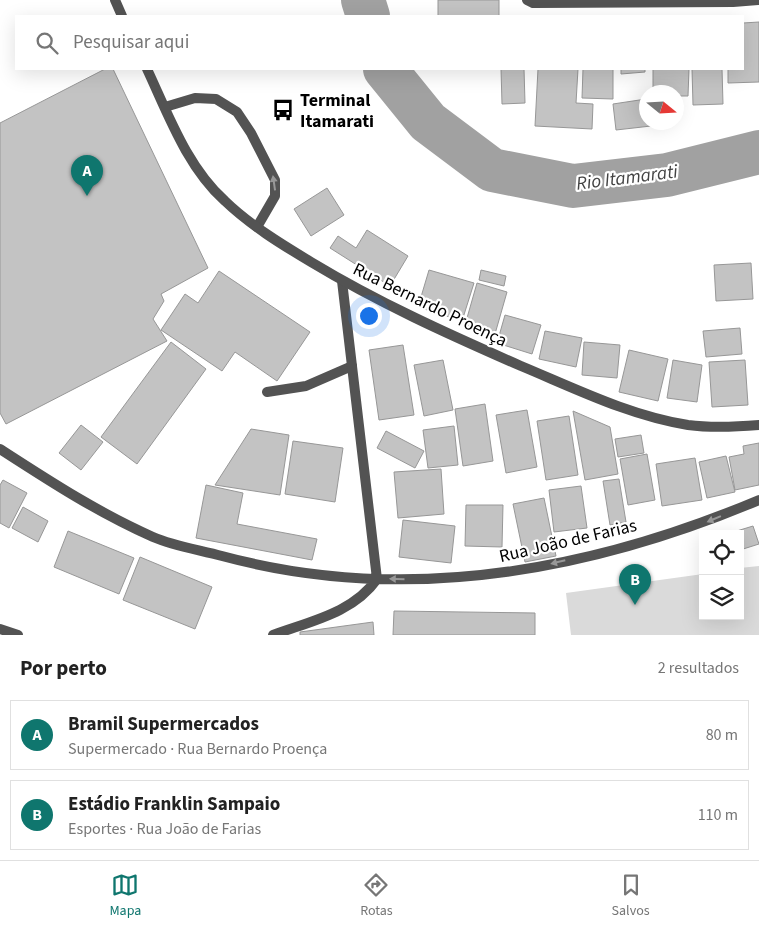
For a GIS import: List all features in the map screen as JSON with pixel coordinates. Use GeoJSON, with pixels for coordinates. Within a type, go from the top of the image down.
{"type":"FeatureCollection","features":[{"type":"Feature","properties":{"kind":"street"},"geometry":{"type":"LineString","coordinates":[[115,0],[122,15]]}},
{"type":"Feature","properties":{"kind":"street"},"geometry":{"type":"LineString","coordinates":[[527,0],[533,4],[758,0]]}},
{"type":"Feature","properties":{"kind":"street","name":"Rua Bernardo Proença"},"geometry":{"type":"LineString","coordinates":[[147,70],[201,176],[225,201],[257,227],[342,281],[416,321],[578,390],[640,412],[687,424],[730,428],[759,425]]}},
{"type":"Feature","properties":{"kind":"street"},"geometry":{"type":"LineString","coordinates":[[165,108],[195,98],[216,99],[237,112],[251,133],[275,180],[275,196],[257,227]]}},
{"type":"Feature","properties":{"kind":"street"},"geometry":{"type":"LineString","coordinates":[[273,635],[352,604],[366,594],[377,579],[342,281]]}},
{"type":"Feature","properties":{"kind":"street"},"geometry":{"type":"LineString","coordinates":[[267,392],[306,386],[352,366]]}},
{"type":"Feature","properties":{"kind":"street","name":"Rua João de Farias"},"geometry":{"type":"LineString","coordinates":[[0,449],[80,502],[155,538],[263,567],[316,576],[377,579],[479,577],[543,566],[700,525],[759,500]]}},
{"type":"Feature","properties":{"kind":"street"},"geometry":{"type":"LineString","coordinates":[[0,629],[18,635]]}},
{"type":"Feature","properties":{"kind":"shaded area"},"geometry":{"type":"Polygon","coordinates":[[[759,566],[759,635],[571,635],[566,593],[699,575],[699,620],[744,620],[744,568],[759,566]]]}},
{"type":"Feature","properties":{"kind":"building"},"geometry":{"type":"Polygon","coordinates":[[[438,0],[499,0],[499,15],[438,15],[438,0]]]}},
{"type":"Feature","properties":{"kind":"building"},"geometry":{"type":"Polygon","coordinates":[[[759,22],[759,82],[728,83],[728,70],[744,70],[744,23],[759,22]]]}},
{"type":"Feature","properties":{"kind":"building"},"geometry":{"type":"Polygon","coordinates":[[[103,70],[113,70],[208,268],[161,294],[164,301],[153,319],[167,341],[6,424],[0,413],[0,123],[103,70]]]}},
{"type":"Feature","properties":{"kind":"building"},"geometry":{"type":"Polygon","coordinates":[[[501,70],[524,70],[525,103],[502,104],[501,70]]]}},
{"type":"Feature","properties":{"kind":"building"},"geometry":{"type":"Polygon","coordinates":[[[538,70],[578,70],[576,103],[593,104],[592,129],[535,126],[538,70]]]}},
{"type":"Feature","properties":{"kind":"building"},"geometry":{"type":"Polygon","coordinates":[[[583,70],[613,70],[613,99],[582,98],[583,70]]]}},
{"type":"Feature","properties":{"kind":"building"},"geometry":{"type":"Polygon","coordinates":[[[621,70],[645,70],[645,72],[621,74],[621,70]]]}},
{"type":"Feature","properties":{"kind":"building"},"geometry":{"type":"Polygon","coordinates":[[[653,70],[689,70],[688,96],[684,96],[684,85],[653,85],[653,70]]]}},
{"type":"Feature","properties":{"kind":"building"},"geometry":{"type":"Polygon","coordinates":[[[692,70],[722,70],[723,104],[693,105],[692,70]]]}},
{"type":"Feature","properties":{"kind":"building"},"geometry":{"type":"Polygon","coordinates":[[[639,100],[639,127],[616,130],[613,104],[639,100]]]}},
{"type":"Feature","properties":{"kind":"building"},"geometry":{"type":"Polygon","coordinates":[[[327,188],[344,215],[311,236],[294,209],[327,188]]]}},
{"type":"Feature","properties":{"kind":"building"},"geometry":{"type":"Polygon","coordinates":[[[367,230],[408,256],[390,286],[330,248],[338,236],[356,248],[367,230]]]}},
{"type":"Feature","properties":{"kind":"building"},"geometry":{"type":"Polygon","coordinates":[[[751,263],[753,299],[716,301],[714,265],[751,263]]]}},
{"type":"Feature","properties":{"kind":"building"},"geometry":{"type":"Polygon","coordinates":[[[429,270],[474,283],[462,321],[418,307],[429,270]]]}},
{"type":"Feature","properties":{"kind":"building"},"geometry":{"type":"Polygon","coordinates":[[[481,270],[506,276],[504,286],[479,280],[481,270]]]}},
{"type":"Feature","properties":{"kind":"building"},"geometry":{"type":"Polygon","coordinates":[[[219,271],[310,332],[277,381],[235,352],[222,371],[161,330],[185,294],[198,303],[219,271]]]}},
{"type":"Feature","properties":{"kind":"building"},"geometry":{"type":"Polygon","coordinates":[[[477,283],[507,292],[495,334],[465,325],[477,283]]]}},
{"type":"Feature","properties":{"kind":"building"},"geometry":{"type":"Polygon","coordinates":[[[505,315],[541,325],[532,354],[497,343],[505,315]]]}},
{"type":"Feature","properties":{"kind":"building"},"geometry":{"type":"Polygon","coordinates":[[[740,328],[742,354],[706,357],[703,331],[740,328]]]}},
{"type":"Feature","properties":{"kind":"building"},"geometry":{"type":"Polygon","coordinates":[[[545,331],[582,338],[576,367],[539,359],[545,331]]]}},
{"type":"Feature","properties":{"kind":"building"},"geometry":{"type":"Polygon","coordinates":[[[171,342],[206,369],[137,464],[101,437],[171,342]]]}},
{"type":"Feature","properties":{"kind":"building"},"geometry":{"type":"Polygon","coordinates":[[[584,342],[620,345],[617,378],[582,375],[584,342]]]}},
{"type":"Feature","properties":{"kind":"building"},"geometry":{"type":"Polygon","coordinates":[[[403,345],[414,415],[379,420],[369,350],[403,345]]]}},
{"type":"Feature","properties":{"kind":"building"},"geometry":{"type":"Polygon","coordinates":[[[629,350],[668,359],[658,401],[619,392],[629,350]]]}},
{"type":"Feature","properties":{"kind":"building"},"geometry":{"type":"Polygon","coordinates":[[[443,360],[453,410],[424,416],[414,365],[443,360]]]}},
{"type":"Feature","properties":{"kind":"building"},"geometry":{"type":"Polygon","coordinates":[[[673,360],[702,365],[697,402],[667,398],[673,360]]]}},
{"type":"Feature","properties":{"kind":"building"},"geometry":{"type":"Polygon","coordinates":[[[745,360],[748,405],[712,407],[709,362],[745,360]]]}},
{"type":"Feature","properties":{"kind":"building"},"geometry":{"type":"Polygon","coordinates":[[[485,404],[493,461],[463,466],[455,409],[485,404]]]}},
{"type":"Feature","properties":{"kind":"building"},"geometry":{"type":"Polygon","coordinates":[[[527,410],[537,467],[506,473],[496,415],[527,410]]]}},
{"type":"Feature","properties":{"kind":"building"},"geometry":{"type":"Polygon","coordinates":[[[573,411],[610,427],[618,474],[585,480],[573,411]]]}},
{"type":"Feature","properties":{"kind":"building"},"geometry":{"type":"Polygon","coordinates":[[[569,416],[578,475],[546,480],[537,421],[569,416]]]}},
{"type":"Feature","properties":{"kind":"building"},"geometry":{"type":"Polygon","coordinates":[[[81,425],[103,442],[81,470],[59,453],[81,425]]]}},
{"type":"Feature","properties":{"kind":"building"},"geometry":{"type":"Polygon","coordinates":[[[454,426],[458,465],[428,468],[423,430],[454,426]]]}},
{"type":"Feature","properties":{"kind":"building"},"geometry":{"type":"Polygon","coordinates":[[[251,429],[289,435],[280,495],[215,485],[251,429]]]}},
{"type":"Feature","properties":{"kind":"building"},"geometry":{"type":"Polygon","coordinates":[[[386,431],[424,451],[415,468],[377,448],[386,431]]]}},
{"type":"Feature","properties":{"kind":"building"},"geometry":{"type":"Polygon","coordinates":[[[641,435],[644,453],[618,457],[615,439],[641,435]]]}},
{"type":"Feature","properties":{"kind":"building"},"geometry":{"type":"Polygon","coordinates":[[[293,441],[343,448],[335,502],[285,494],[293,441]]]}},
{"type":"Feature","properties":{"kind":"building"},"geometry":{"type":"Polygon","coordinates":[[[759,443],[759,485],[735,490],[729,457],[744,454],[743,446],[759,443]]]}},
{"type":"Feature","properties":{"kind":"building"},"geometry":{"type":"Polygon","coordinates":[[[647,454],[655,500],[628,505],[620,459],[647,454]]]}},
{"type":"Feature","properties":{"kind":"building"},"geometry":{"type":"Polygon","coordinates":[[[726,456],[735,492],[707,498],[699,462],[726,456]]]}},
{"type":"Feature","properties":{"kind":"building"},"geometry":{"type":"Polygon","coordinates":[[[695,458],[702,500],[662,506],[656,464],[695,458]]]}},
{"type":"Feature","properties":{"kind":"building"},"geometry":{"type":"Polygon","coordinates":[[[441,469],[444,514],[398,518],[394,472],[441,469]]]}},
{"type":"Feature","properties":{"kind":"building"},"geometry":{"type":"Polygon","coordinates":[[[619,479],[626,522],[610,525],[603,481],[619,479]]]}},
{"type":"Feature","properties":{"kind":"building"},"geometry":{"type":"Polygon","coordinates":[[[3,480],[27,493],[9,528],[0,523],[0,485],[3,480]]]}},
{"type":"Feature","properties":{"kind":"building"},"geometry":{"type":"Polygon","coordinates":[[[206,485],[243,493],[237,524],[317,539],[312,560],[196,538],[206,485]]]}},
{"type":"Feature","properties":{"kind":"building"},"geometry":{"type":"Polygon","coordinates":[[[581,486],[587,528],[554,532],[549,490],[581,486]]]}},
{"type":"Feature","properties":{"kind":"building"},"geometry":{"type":"Polygon","coordinates":[[[544,498],[556,556],[525,562],[513,504],[544,498]]]}},
{"type":"Feature","properties":{"kind":"building"},"geometry":{"type":"Polygon","coordinates":[[[466,505],[503,505],[502,547],[465,546],[466,505]]]}},
{"type":"Feature","properties":{"kind":"building"},"geometry":{"type":"Polygon","coordinates":[[[23,507],[48,521],[38,542],[12,528],[23,507]]]}},
{"type":"Feature","properties":{"kind":"building"},"geometry":{"type":"Polygon","coordinates":[[[403,520],[455,526],[451,563],[399,557],[403,520]]]}},
{"type":"Feature","properties":{"kind":"building"},"geometry":{"type":"Polygon","coordinates":[[[753,526],[759,544],[744,549],[744,530],[740,530],[753,526]]]}},
{"type":"Feature","properties":{"kind":"building"},"geometry":{"type":"Polygon","coordinates":[[[68,531],[134,558],[119,594],[54,567],[68,531]]]}},
{"type":"Feature","properties":{"kind":"building"},"geometry":{"type":"Polygon","coordinates":[[[140,557],[212,587],[195,629],[123,600],[140,557]]]}},
{"type":"Feature","properties":{"kind":"building"},"geometry":{"type":"Polygon","coordinates":[[[394,611],[535,613],[535,635],[393,635],[394,611]]]}},
{"type":"Feature","properties":{"kind":"building"},"geometry":{"type":"Polygon","coordinates":[[[373,622],[374,635],[300,635],[300,632],[373,622]]]}},
{"type":"Feature","properties":{"kind":"waterway","name":"Rio Itamarati"},"geometry":{"type":"LineString","coordinates":[[363,0],[368,15]]}},
{"type":"Feature","properties":{"kind":"waterway","name":"Rio Itamarati"},"geometry":{"type":"LineString","coordinates":[[386,70],[428,122],[492,170],[573,186],[667,175],[759,152]]}},
{"type":"Feature","properties":{"kind":"place","name":"Terminal Itamarati"},"geometry":{"type":"Point","coordinates":[283,110]}},
{"type":"Feature","properties":{"kind":"place","name":"Bramil Supermercados"},"geometry":{"type":"Point","coordinates":[87,196]}},
{"type":"Feature","properties":{"kind":"place","name":"Estádio Franklin Sampaio"},"geometry":{"type":"Point","coordinates":[635,605]}}]}
